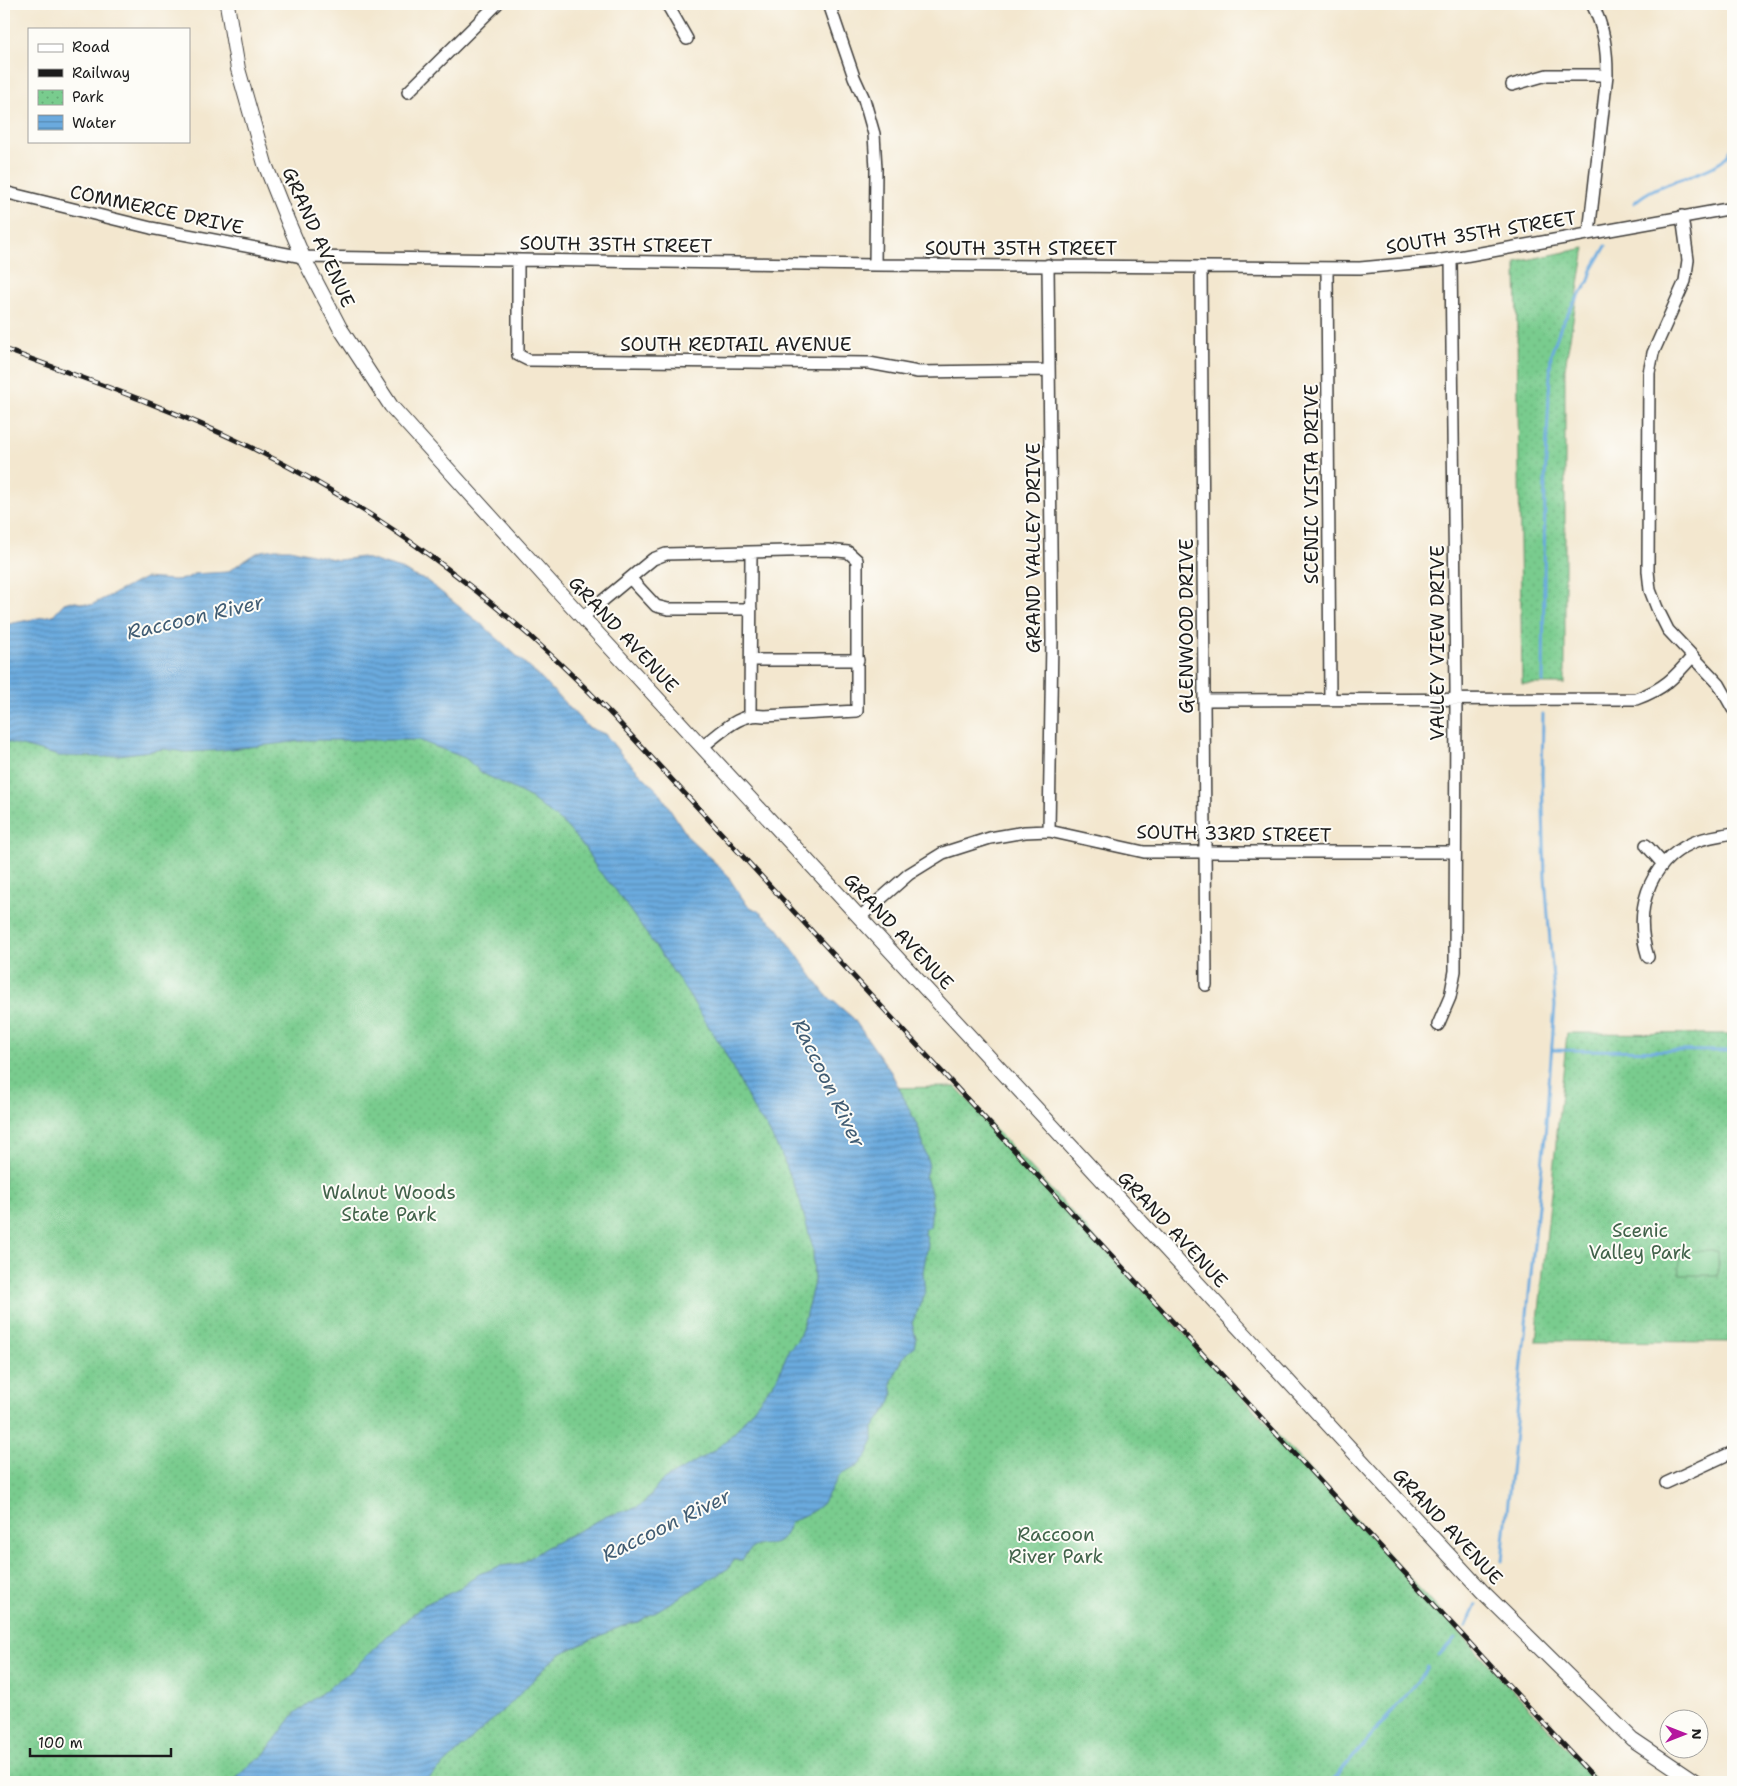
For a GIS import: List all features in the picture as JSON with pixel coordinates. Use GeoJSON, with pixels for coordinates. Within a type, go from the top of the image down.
{"type":"FeatureCollection","features":[{"type":"Feature","properties":{"kind":"main road","name":"GRAND AVENUE"},"geometry":{"type":"LineString","coordinates":[[227,4],[238,69],[265,164],[303,257],[340,328],[391,406],[582,617],[1482,1591],[1632,1739],[1696,1782]]}},
{"type":"Feature","properties":{"kind":"street"},"geometry":{"type":"LineString","coordinates":[[408,92],[497,4]]}},
{"type":"Feature","properties":{"kind":"street"},"geometry":{"type":"LineString","coordinates":[[667,4],[688,39]]}},
{"type":"Feature","properties":{"kind":"street"},"geometry":{"type":"LineString","coordinates":[[829,4],[854,77],[864,99],[874,134],[876,169],[875,265]]}},
{"type":"Feature","properties":{"kind":"street"},"geometry":{"type":"LineString","coordinates":[[1589,233],[1607,75],[1607,50],[1601,21],[1592,4]]}},
{"type":"Feature","properties":{"kind":"street"},"geometry":{"type":"LineString","coordinates":[[1512,86],[1547,75],[1607,75]]}},
{"type":"Feature","properties":{"kind":"street","name":"COMMERCE DRIVE"},"geometry":{"type":"LineString","coordinates":[[4,192],[151,228],[303,257]]}},
{"type":"Feature","properties":{"kind":"street","name":"SOUTH 35TH STREET"},"geometry":{"type":"LineString","coordinates":[[303,257],[1326,269],[1451,259],[1733,208]]}},
{"type":"Feature","properties":{"kind":"street"},"geometry":{"type":"LineString","coordinates":[[1682,216],[1688,260],[1685,280],[1653,354],[1649,373],[1648,572],[1657,608],[1668,630],[1719,684],[1733,709]]}},
{"type":"Feature","properties":{"kind":"street","name":"VALLEY VIEW DRIVE"},"geometry":{"type":"LineString","coordinates":[[1438,1025],[1450,997],[1455,971],[1456,700],[1451,259]]}},
{"type":"Feature","properties":{"kind":"street","name":"SOUTH REDTAIL AVENUE"},"geometry":{"type":"LineString","coordinates":[[518,260],[518,355],[528,360],[869,363],[918,372],[1049,370]]}},
{"type":"Feature","properties":{"kind":"street","name":"GRAND VALLEY DRIVE"},"geometry":{"type":"LineString","coordinates":[[1048,265],[1052,639],[1049,831]]}},
{"type":"Feature","properties":{"kind":"street","name":"GLENWOOD DRIVE"},"geometry":{"type":"LineString","coordinates":[[1201,267],[1206,984]]}},
{"type":"Feature","properties":{"kind":"street","name":"SCENIC VISTA DRIVE"},"geometry":{"type":"LineString","coordinates":[[1326,269],[1330,700]]}},
{"type":"Feature","properties":{"kind":"street"},"geometry":{"type":"LineString","coordinates":[[582,617],[653,559],[666,554],[828,550],[848,552],[857,560],[857,711],[764,716],[750,714],[737,720],[702,747]]}},
{"type":"Feature","properties":{"kind":"street"},"geometry":{"type":"LineString","coordinates":[[750,714],[751,553]]}},
{"type":"Feature","properties":{"kind":"street"},"geometry":{"type":"LineString","coordinates":[[630,578],[656,606],[668,609],[751,609]]}},
{"type":"Feature","properties":{"kind":"street"},"geometry":{"type":"LineString","coordinates":[[1204,700],[1636,699],[1655,693],[1674,680],[1693,656]]}},
{"type":"Feature","properties":{"kind":"street"},"geometry":{"type":"LineString","coordinates":[[751,660],[858,660]]}},
{"type":"Feature","properties":{"kind":"street","name":"SOUTH 33RD STREET"},"geometry":{"type":"LineString","coordinates":[[860,916],[909,874],[943,853],[990,838],[1026,832],[1049,831],[1144,852],[1455,852]]}},
{"type":"Feature","properties":{"kind":"street"},"geometry":{"type":"LineString","coordinates":[[1648,957],[1641,930],[1641,914],[1648,887],[1663,864],[1680,849],[1692,843],[1733,833]]}},
{"type":"Feature","properties":{"kind":"street"},"geometry":{"type":"LineString","coordinates":[[1646,845],[1663,864]]}},
{"type":"Feature","properties":{"kind":"street"},"geometry":{"type":"LineString","coordinates":[[1666,1483],[1733,1452]]}},
{"type":"Feature","properties":{"kind":"green space"},"geometry":{"type":"Polygon","coordinates":[[[1585,248],[1565,368],[1565,684],[1522,684],[1516,262],[1585,248]]]}},
{"type":"Feature","properties":{"kind":"green space","name":"Walnut Woods State Park"},"geometry":{"type":"Polygon","coordinates":[[[502,723],[783,1105],[829,1313],[806,1390],[276,1782],[4,1782],[4,740],[502,723]]]}},
{"type":"Feature","properties":{"kind":"green space","name":"Scenic Valley Park"},"geometry":{"type":"Polygon","coordinates":[[[1567,1033],[1733,1034],[1733,1342],[1536,1341],[1567,1033]]]}},
{"type":"Feature","properties":{"kind":"green space","name":"Raccoon River Park"},"geometry":{"type":"Polygon","coordinates":[[[956,1087],[1598,1782],[351,1782],[772,1522],[859,1088],[956,1087]]]}},
{"type":"Feature","properties":{"kind":"green space"},"geometry":{"type":"Polygon","coordinates":[[[1679,1251],[1718,1251],[1718,1275],[1680,1275],[1679,1251]]]}},
{"type":"Feature","properties":{"kind":"water","name":"Raccoon River"},"geometry":{"type":"Polygon","coordinates":[[[290,549],[338,560],[362,557],[404,570],[426,580],[486,628],[541,678],[588,727],[605,734],[622,755],[660,793],[688,837],[725,872],[747,905],[758,911],[777,927],[825,994],[853,1018],[891,1072],[919,1129],[929,1166],[925,1176],[930,1188],[932,1201],[930,1227],[924,1229],[928,1244],[923,1272],[925,1294],[912,1323],[916,1338],[914,1347],[903,1358],[891,1383],[893,1395],[889,1405],[873,1428],[873,1441],[868,1454],[858,1466],[840,1475],[822,1504],[813,1511],[790,1522],[786,1533],[777,1543],[756,1546],[742,1560],[733,1560],[729,1568],[638,1622],[622,1626],[562,1653],[548,1664],[515,1699],[425,1782],[233,1782],[251,1763],[262,1757],[294,1714],[352,1670],[385,1638],[425,1604],[457,1590],[479,1574],[500,1566],[522,1563],[545,1548],[607,1516],[638,1507],[645,1502],[662,1481],[715,1450],[735,1432],[777,1378],[789,1349],[797,1341],[814,1282],[813,1248],[799,1198],[783,1158],[766,1126],[757,1116],[722,1047],[677,977],[614,888],[597,869],[585,848],[565,825],[528,796],[482,773],[465,758],[418,740],[311,740],[222,750],[186,752],[164,749],[104,757],[59,756],[4,741],[4,625],[53,615],[64,603],[71,601],[91,605],[145,578],[174,580],[185,579],[194,574],[227,572],[261,551],[290,549]]]}},
{"type":"Feature","properties":{"kind":"waterway"},"geometry":{"type":"LineString","coordinates":[[1634,203],[1654,189],[1699,173],[1723,161],[1733,147]]}},
{"type":"Feature","properties":{"kind":"waterway"},"geometry":{"type":"LineString","coordinates":[[1543,683],[1545,480],[1551,354],[1561,326],[1573,304],[1588,283],[1592,270],[1606,246]]}},
{"type":"Feature","properties":{"kind":"waterway"},"geometry":{"type":"LineString","coordinates":[[1502,1561],[1545,1136],[1555,1005],[1545,877],[1542,775],[1543,714]]}},
{"type":"Feature","properties":{"kind":"waterway"},"geometry":{"type":"LineString","coordinates":[[1553,1050],[1733,1051]]}},
{"type":"Feature","properties":{"kind":"waterway"},"geometry":{"type":"LineString","coordinates":[[1466,1627],[1476,1605]]}},
{"type":"Feature","properties":{"kind":"waterway"},"geometry":{"type":"LineString","coordinates":[[1439,1655],[1455,1638]]}},
{"type":"Feature","properties":{"kind":"waterway"},"geometry":{"type":"LineString","coordinates":[[1331,1782],[1421,1678],[1427,1666]]}},
{"type":"Feature","properties":{"kind":"railway"},"geometry":{"type":"LineString","coordinates":[[4,349],[187,418],[297,471],[347,500],[442,564],[487,599],[530,637],[614,717],[1598,1782]]}}]}
